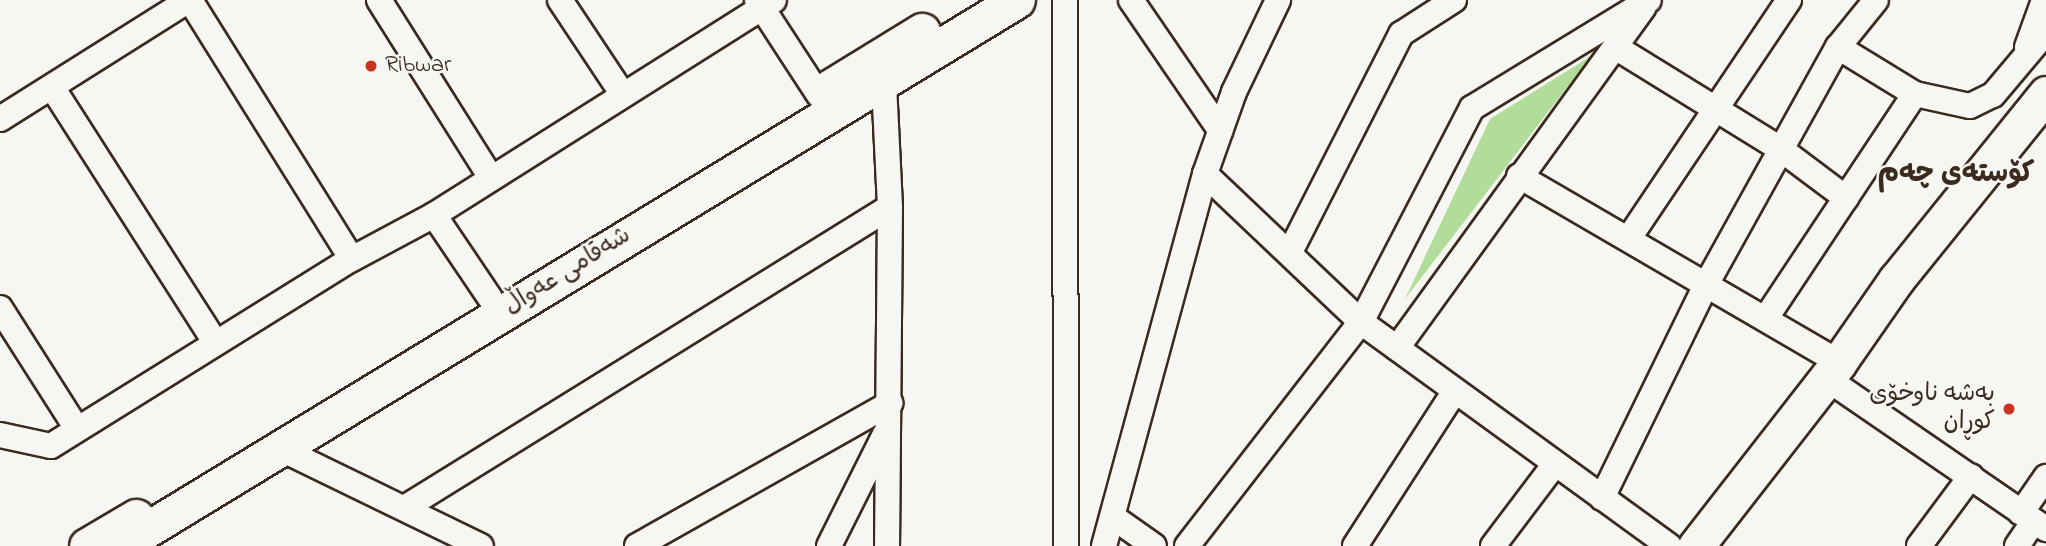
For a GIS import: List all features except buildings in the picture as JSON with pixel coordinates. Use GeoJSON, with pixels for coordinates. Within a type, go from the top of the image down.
{"type":"FeatureCollection","features":[{"type":"Feature","properties":{"kind":"main road","name":"شەقامی عەواڵ"},"geometry":{"type":"LineString","coordinates":[[87,546],[973,0]]}},
{"type":"Feature","properties":{"kind":"main road","name":"شەقامی عەواڵ"},"geometry":{"type":"LineString","coordinates":[[120,546],[169,530],[281,449],[699,191],[884,84],[1017,0]]}},
{"type":"Feature","properties":{"kind":"main road"},"geometry":{"type":"LineString","coordinates":[[1697,546],[1833,370],[1896,280],[2046,94]]}},
{"type":"Feature","properties":{"kind":"street"},"geometry":{"type":"LineString","coordinates":[[379,0],[491,178]]}},
{"type":"Feature","properties":{"kind":"street"},"geometry":{"type":"LineString","coordinates":[[560,0],[623,94]]}},
{"type":"Feature","properties":{"kind":"street"},"geometry":{"type":"LineString","coordinates":[[1065,0],[1066,546]]}},
{"type":"Feature","properties":{"kind":"street"},"geometry":{"type":"LineString","coordinates":[[1131,0],[1220,130]]}},
{"type":"Feature","properties":{"kind":"street"},"geometry":{"type":"LineString","coordinates":[[1104,546],[1205,174],[1220,130],[1278,0]]}},
{"type":"Feature","properties":{"kind":"street"},"geometry":{"type":"LineString","coordinates":[[1290,252],[1401,34],[1454,0]]}},
{"type":"Feature","properties":{"kind":"street"},"geometry":{"type":"LineString","coordinates":[[1629,238],[1788,0]]}},
{"type":"Feature","properties":{"kind":"street"},"geometry":{"type":"LineString","coordinates":[[1602,498],[1707,283],[1838,47],[1876,0]]}},
{"type":"Feature","properties":{"kind":"street"},"geometry":{"type":"LineString","coordinates":[[2026,51],[2044,0]]}},
{"type":"Feature","properties":{"kind":"street"},"geometry":{"type":"LineString","coordinates":[[0,435],[51,446],[352,259],[434,215],[765,2],[819,94]]}},
{"type":"Feature","properties":{"kind":"street"},"geometry":{"type":"LineString","coordinates":[[1398,348],[1519,176],[1617,48],[1647,2]]}},
{"type":"Feature","properties":{"kind":"street"},"geometry":{"type":"LineString","coordinates":[[1186,546],[1362,322],[1472,108],[1647,2]]}},
{"type":"Feature","properties":{"kind":"street"},"geometry":{"type":"LineString","coordinates":[[0,119],[178,3],[352,259]]}},
{"type":"Feature","properties":{"kind":"street"},"geometry":{"type":"LineString","coordinates":[[1838,47],[1915,94],[1954,105],[1980,104],[1993,95],[2026,51],[2046,32]]}},
{"type":"Feature","properties":{"kind":"street"},"geometry":{"type":"LineString","coordinates":[[1617,48],[1782,150],[1846,198]]}},
{"type":"Feature","properties":{"kind":"street"},"geometry":{"type":"LineString","coordinates":[[884,84],[890,207],[887,546]]}},
{"type":"Feature","properties":{"kind":"street"},"geometry":{"type":"LineString","coordinates":[[52,87],[215,342]]}},
{"type":"Feature","properties":{"kind":"street"},"geometry":{"type":"LineString","coordinates":[[1766,318],[1915,94]]}},
{"type":"Feature","properties":{"kind":"street"},"geometry":{"type":"LineString","coordinates":[[1205,174],[1362,322],[1669,546]]}},
{"type":"Feature","properties":{"kind":"street"},"geometry":{"type":"LineString","coordinates":[[1519,176],[1766,318],[1971,476],[2034,521]]}},
{"type":"Feature","properties":{"kind":"street"},"geometry":{"type":"LineString","coordinates":[[406,506],[890,207]]}},
{"type":"Feature","properties":{"kind":"street"},"geometry":{"type":"LineString","coordinates":[[434,215],[490,298]]}},
{"type":"Feature","properties":{"kind":"street"},"geometry":{"type":"LineString","coordinates":[[0,308],[77,429]]}},
{"type":"Feature","properties":{"kind":"street"},"geometry":{"type":"LineString","coordinates":[[1355,546],[1455,391]]}},
{"type":"Feature","properties":{"kind":"street"},"geometry":{"type":"LineString","coordinates":[[636,546],[890,415]]}},
{"type":"Feature","properties":{"kind":"street"},"geometry":{"type":"LineString","coordinates":[[829,546],[890,415]]}},
{"type":"Feature","properties":{"kind":"street"},"geometry":{"type":"LineString","coordinates":[[281,449],[406,506],[481,546]]}},
{"type":"Feature","properties":{"kind":"street"},"geometry":{"type":"LineString","coordinates":[[1493,546],[1555,464]]}},
{"type":"Feature","properties":{"kind":"street"},"geometry":{"type":"LineString","coordinates":[[1919,546],[1971,476]]}},
{"type":"Feature","properties":{"kind":"street"},"geometry":{"type":"LineString","coordinates":[[2017,546],[2034,521],[2046,477]]}},
{"type":"Feature","properties":{"kind":"street"},"geometry":{"type":"LineString","coordinates":[[1112,517],[1154,546]]}},
{"type":"Feature","properties":{"kind":"green space"},"geometry":{"type":"Polygon","coordinates":[[[1591,56],[1405,299],[1490,119],[1591,56]]]}},
{"type":"Feature","properties":{"kind":"place","name":"Ribwar"},"geometry":{"type":"Point","coordinates":[371,66]}},
{"type":"Feature","properties":{"kind":"place","name":"بەشە ناوخۆی کوڕان"},"geometry":{"type":"Point","coordinates":[2009,409]}},
{"type":"Feature","properties":{"kind":"district","name":"کۆستەی چەم"},"geometry":{"type":"Point","coordinates":[1956,175]}}]}
